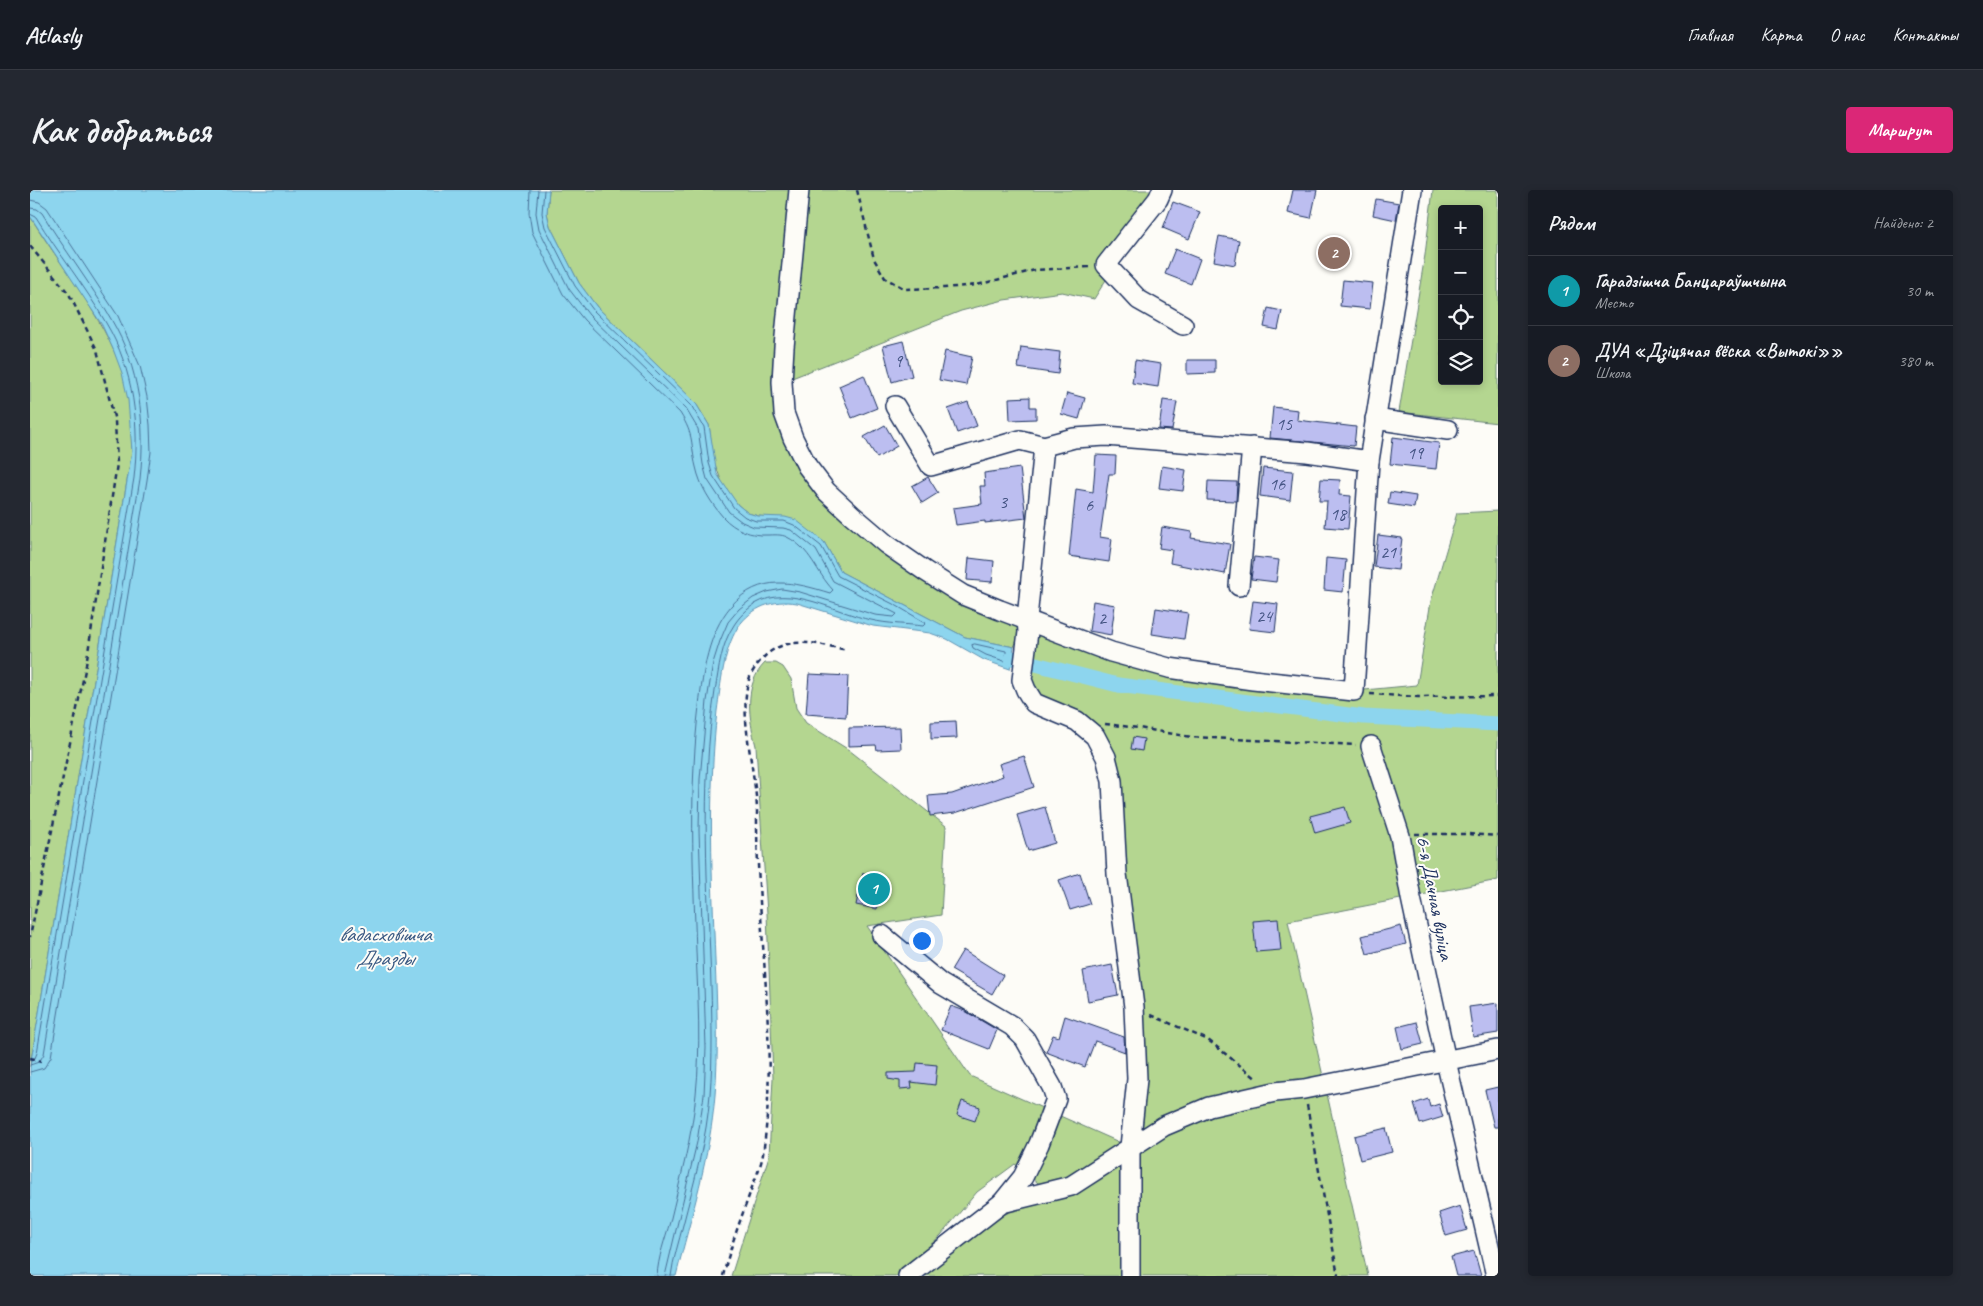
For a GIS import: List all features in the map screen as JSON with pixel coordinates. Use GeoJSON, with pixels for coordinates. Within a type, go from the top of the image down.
{"type":"FeatureCollection","features":[{"type":"Feature","properties":{"kind":"street"},"geometry":{"type":"LineString","coordinates":[[799,190],[788,295],[782,382],[784,413],[807,466],[826,491],[886,544],[925,571],[963,594],[1000,610],[1027,625],[1169,668],[1253,680],[1354,691],[1369,461],[1412,190]]}},
{"type":"Feature","properties":{"kind":"street"},"geometry":{"type":"LineString","coordinates":[[1162,190],[1158,199],[1106,265],[1139,300],[1183,325]]}},
{"type":"Feature","properties":{"kind":"street"},"geometry":{"type":"LineString","coordinates":[[895,406],[931,466],[1020,440],[1044,446],[1074,438],[1106,436],[1307,452],[1369,461]]}},
{"type":"Feature","properties":{"kind":"street"},"geometry":{"type":"LineString","coordinates":[[1376,419],[1448,430]]}},
{"type":"Feature","properties":{"kind":"street"},"geometry":{"type":"LineString","coordinates":[[1044,446],[1022,680],[1034,703],[1077,721],[1095,736],[1106,757],[1112,781],[1118,874],[1134,1008],[1137,1079],[1130,1147],[1130,1276]]}},
{"type":"Feature","properties":{"kind":"street"},"geometry":{"type":"LineString","coordinates":[[1239,586],[1252,447]]}},
{"type":"Feature","properties":{"kind":"street","name":"6-я Дачная вуліца"},"geometry":{"type":"LineString","coordinates":[[1371,746],[1400,836],[1411,898],[1446,1061],[1496,1276]]}},
{"type":"Feature","properties":{"kind":"street"},"geometry":{"type":"LineString","coordinates":[[882,935],[940,984],[1012,1026],[1025,1039],[1052,1087],[1056,1099],[1039,1144],[1022,1177],[1002,1203],[908,1276]]}},
{"type":"Feature","properties":{"kind":"street"},"geometry":{"type":"LineString","coordinates":[[1002,1203],[1071,1186],[1164,1126],[1209,1107],[1276,1092],[1304,1089],[1498,1050]]}},
{"type":"Feature","properties":{"kind":"path"},"geometry":{"type":"LineString","coordinates":[[857,190],[874,259],[885,278],[905,289],[977,285],[1035,270],[1106,265]]}},
{"type":"Feature","properties":{"kind":"path"},"geometry":{"type":"LineString","coordinates":[[30,246],[70,294],[97,350],[115,421],[117,464],[86,665],[30,937]]}},
{"type":"Feature","properties":{"kind":"path"},"geometry":{"type":"LineString","coordinates":[[723,1276],[729,1251],[763,1157],[768,1083],[762,932],[756,862],[757,797],[745,693],[752,672],[766,654],[788,643],[813,642],[847,650]]}},
{"type":"Feature","properties":{"kind":"path"},"geometry":{"type":"LineString","coordinates":[[1354,691],[1418,697],[1498,696]]}},
{"type":"Feature","properties":{"kind":"path"},"geometry":{"type":"LineString","coordinates":[[1103,724],[1191,737],[1371,746]]}},
{"type":"Feature","properties":{"kind":"path"},"geometry":{"type":"LineString","coordinates":[[1400,836],[1427,833],[1498,836]]}},
{"type":"Feature","properties":{"kind":"path"},"geometry":{"type":"LineString","coordinates":[[1134,1008],[1208,1040],[1241,1068],[1276,1092]]}},
{"type":"Feature","properties":{"kind":"path"},"geometry":{"type":"LineString","coordinates":[[30,1058],[41,1061]]}},
{"type":"Feature","properties":{"kind":"path"},"geometry":{"type":"LineString","coordinates":[[1304,1089],[1338,1276]]}},
{"type":"Feature","properties":{"kind":"green space"},"geometry":{"type":"Polygon","coordinates":[[[549,190],[1162,190],[1094,299],[1062,292],[1004,300],[961,311],[782,382],[807,466],[925,571],[1111,652],[1354,691],[1417,685],[1431,601],[1457,513],[1498,511],[1498,880],[1288,921],[1368,1276],[915,1276],[1000,1216],[1029,1204],[1049,1192],[1015,1164],[977,1192],[941,1235],[898,1276],[731,1276],[769,1156],[773,1078],[767,913],[756,746],[750,714],[753,681],[758,672],[765,663],[776,663],[783,667],[791,679],[796,708],[806,723],[849,750],[946,826],[941,915],[867,926],[970,1076],[1130,1147],[1129,971],[1103,808],[1104,765],[1088,734],[1032,705],[1026,620],[1014,647],[965,637],[841,572],[824,542],[766,517],[748,513],[738,505],[723,485],[714,462],[709,425],[695,402],[597,307],[579,283],[550,226],[547,213],[549,190]]]}},
{"type":"Feature","properties":{"kind":"green space"},"geometry":{"type":"Polygon","coordinates":[[[1433,190],[1498,190],[1498,423],[1399,412],[1425,255],[1433,190]]]}},
{"type":"Feature","properties":{"kind":"green space"},"geometry":{"type":"Polygon","coordinates":[[[30,216],[92,310],[114,350],[127,391],[132,451],[30,1067],[30,216]]]}},
{"type":"Feature","properties":{"kind":"water","name":"вадасховішча Дразды"},"geometry":{"type":"Polygon","coordinates":[[[30,190],[549,190],[547,213],[550,226],[579,283],[597,307],[695,402],[709,425],[717,474],[738,505],[748,513],[758,516],[785,517],[796,520],[824,542],[841,572],[965,637],[1014,647],[1010,669],[984,660],[947,639],[930,633],[873,626],[788,602],[771,604],[756,610],[744,620],[733,636],[721,679],[712,773],[712,866],[717,1028],[717,1062],[713,1118],[694,1209],[676,1276],[30,1276],[30,1067],[132,451],[128,400],[122,373],[113,349],[102,325],[30,216],[30,190]]]}},
{"type":"Feature","properties":{"kind":"building"},"geometry":{"type":"Polygon","coordinates":[[[1293,190],[1317,190],[1311,218],[1288,213],[1293,190]]]}},
{"type":"Feature","properties":{"kind":"building"},"geometry":{"type":"Polygon","coordinates":[[[1376,199],[1399,203],[1396,220],[1373,215],[1376,199]]]}},
{"type":"Feature","properties":{"kind":"building"},"geometry":{"type":"Polygon","coordinates":[[[1173,202],[1200,212],[1189,239],[1163,228],[1173,202]]]}},
{"type":"Feature","properties":{"kind":"building"},"geometry":{"type":"Polygon","coordinates":[[[1219,236],[1239,240],[1235,265],[1214,261],[1219,236]]]}},
{"type":"Feature","properties":{"kind":"building"},"geometry":{"type":"Polygon","coordinates":[[[1175,249],[1200,259],[1191,284],[1165,274],[1175,249]]]}},
{"type":"Feature","properties":{"kind":"building"},"geometry":{"type":"Polygon","coordinates":[[[1343,280],[1373,283],[1370,309],[1340,306],[1343,280]]]}},
{"type":"Feature","properties":{"kind":"building"},"geometry":{"type":"Polygon","coordinates":[[[1268,308],[1282,311],[1278,330],[1264,327],[1268,308]]]}},
{"type":"Feature","properties":{"kind":"building"},"geometry":{"type":"Polygon","coordinates":[[[903,341],[912,376],[892,382],[883,346],[903,341]]]}},
{"type":"Feature","properties":{"kind":"building"},"geometry":{"type":"Polygon","coordinates":[[[1021,347],[1060,352],[1058,374],[1018,368],[1021,347]]]}},
{"type":"Feature","properties":{"kind":"building"},"geometry":{"type":"Polygon","coordinates":[[[945,351],[972,357],[966,385],[939,380],[945,351]]]}},
{"type":"Feature","properties":{"kind":"building"},"geometry":{"type":"Polygon","coordinates":[[[1135,360],[1161,364],[1158,387],[1132,383],[1135,360]]]}},
{"type":"Feature","properties":{"kind":"building"},"geometry":{"type":"Polygon","coordinates":[[[1187,360],[1215,360],[1215,373],[1187,374],[1187,360]]]}},
{"type":"Feature","properties":{"kind":"building"},"geometry":{"type":"Polygon","coordinates":[[[864,375],[877,408],[852,418],[839,386],[864,375]]]}},
{"type":"Feature","properties":{"kind":"building"},"geometry":{"type":"Polygon","coordinates":[[[1067,393],[1085,398],[1079,419],[1061,414],[1067,393]]]}},
{"type":"Feature","properties":{"kind":"building"},"geometry":{"type":"Polygon","coordinates":[[[1030,397],[1030,407],[1036,407],[1036,419],[1010,420],[1009,398],[1030,397]]]}},
{"type":"Feature","properties":{"kind":"building"},"geometry":{"type":"Polygon","coordinates":[[[1163,400],[1177,402],[1172,430],[1159,429],[1163,400]]]}},
{"type":"Feature","properties":{"kind":"building"},"geometry":{"type":"Polygon","coordinates":[[[968,402],[977,426],[957,433],[948,409],[968,402]]]}},
{"type":"Feature","properties":{"kind":"building"},"geometry":{"type":"Polygon","coordinates":[[[1273,407],[1298,410],[1297,420],[1356,427],[1354,446],[1270,438],[1273,407]]]}},
{"type":"Feature","properties":{"kind":"building"},"geometry":{"type":"Polygon","coordinates":[[[885,425],[897,446],[877,458],[864,437],[885,425]]]}},
{"type":"Feature","properties":{"kind":"building"},"geometry":{"type":"Polygon","coordinates":[[[1393,437],[1439,443],[1436,469],[1390,464],[1393,437]]]}},
{"type":"Feature","properties":{"kind":"building"},"geometry":{"type":"Polygon","coordinates":[[[1096,455],[1116,456],[1115,474],[1109,474],[1100,537],[1112,539],[1109,562],[1069,556],[1076,489],[1093,492],[1096,455]]]}},
{"type":"Feature","properties":{"kind":"building"},"geometry":{"type":"Polygon","coordinates":[[[1162,466],[1186,470],[1183,491],[1159,488],[1162,466]]]}},
{"type":"Feature","properties":{"kind":"building"},"geometry":{"type":"Polygon","coordinates":[[[1020,468],[1026,518],[956,525],[953,508],[982,504],[980,486],[985,486],[984,473],[1020,468]]]}},
{"type":"Feature","properties":{"kind":"building"},"geometry":{"type":"Polygon","coordinates":[[[1263,468],[1293,471],[1290,500],[1260,496],[1263,468]]]}},
{"type":"Feature","properties":{"kind":"building"},"geometry":{"type":"Polygon","coordinates":[[[928,477],[938,493],[922,503],[912,486],[928,477]]]}},
{"type":"Feature","properties":{"kind":"building"},"geometry":{"type":"Polygon","coordinates":[[[1321,479],[1340,480],[1339,495],[1351,496],[1348,529],[1325,527],[1327,501],[1319,501],[1321,479]]]}},
{"type":"Feature","properties":{"kind":"building"},"geometry":{"type":"Polygon","coordinates":[[[1208,481],[1237,482],[1236,501],[1207,500],[1208,481]]]}},
{"type":"Feature","properties":{"kind":"building"},"geometry":{"type":"Polygon","coordinates":[[[1390,492],[1416,496],[1414,508],[1388,504],[1390,492]]]}},
{"type":"Feature","properties":{"kind":"building"},"geometry":{"type":"Polygon","coordinates":[[[1162,527],[1192,532],[1191,538],[1230,544],[1225,574],[1170,563],[1172,550],[1159,548],[1162,527]]]}},
{"type":"Feature","properties":{"kind":"building"},"geometry":{"type":"Polygon","coordinates":[[[1378,535],[1402,538],[1398,570],[1374,567],[1378,535]]]}},
{"type":"Feature","properties":{"kind":"building"},"geometry":{"type":"Polygon","coordinates":[[[1254,557],[1279,560],[1276,582],[1251,579],[1254,557]]]}},
{"type":"Feature","properties":{"kind":"building"},"geometry":{"type":"Polygon","coordinates":[[[969,558],[994,561],[992,582],[967,580],[969,558]]]}},
{"type":"Feature","properties":{"kind":"building"},"geometry":{"type":"Polygon","coordinates":[[[1326,558],[1346,560],[1343,592],[1324,590],[1326,558]]]}},
{"type":"Feature","properties":{"kind":"building"},"geometry":{"type":"Polygon","coordinates":[[[1093,601],[1115,605],[1111,635],[1089,631],[1093,601]]]}},
{"type":"Feature","properties":{"kind":"building"},"geometry":{"type":"Polygon","coordinates":[[[1253,601],[1278,604],[1275,632],[1249,629],[1253,601]]]}},
{"type":"Feature","properties":{"kind":"building"},"geometry":{"type":"Polygon","coordinates":[[[1156,608],[1188,613],[1184,639],[1152,634],[1156,608]]]}},
{"type":"Feature","properties":{"kind":"building"},"geometry":{"type":"Polygon","coordinates":[[[809,674],[848,676],[846,717],[806,714],[809,674]]]}},
{"type":"Feature","properties":{"kind":"building"},"geometry":{"type":"Polygon","coordinates":[[[956,721],[957,738],[931,739],[931,722],[956,721]]]}},
{"type":"Feature","properties":{"kind":"building"},"geometry":{"type":"Polygon","coordinates":[[[900,727],[901,749],[877,750],[876,745],[849,746],[849,728],[900,727]]]}},
{"type":"Feature","properties":{"kind":"building"},"geometry":{"type":"Polygon","coordinates":[[[1133,737],[1144,739],[1142,751],[1131,749],[1133,737]]]}},
{"type":"Feature","properties":{"kind":"building"},"geometry":{"type":"Polygon","coordinates":[[[1024,756],[1034,787],[955,813],[930,816],[928,796],[952,794],[1003,776],[999,764],[1024,756]]]}},
{"type":"Feature","properties":{"kind":"building"},"geometry":{"type":"Polygon","coordinates":[[[1045,807],[1055,843],[1028,851],[1017,815],[1045,807]]]}},
{"type":"Feature","properties":{"kind":"building"},"geometry":{"type":"Polygon","coordinates":[[[1345,807],[1350,823],[1315,833],[1310,816],[1345,807]]]}},
{"type":"Feature","properties":{"kind":"building"},"geometry":{"type":"Polygon","coordinates":[[[863,873],[883,877],[877,909],[856,905],[863,873]]]}},
{"type":"Feature","properties":{"kind":"building"},"geometry":{"type":"Polygon","coordinates":[[[1080,873],[1090,904],[1070,910],[1059,880],[1080,873]]]}},
{"type":"Feature","properties":{"kind":"building"},"geometry":{"type":"Polygon","coordinates":[[[1278,919],[1281,950],[1256,952],[1253,921],[1278,919]]]}},
{"type":"Feature","properties":{"kind":"building"},"geometry":{"type":"Polygon","coordinates":[[[1401,926],[1406,944],[1367,954],[1362,936],[1401,926]]]}},
{"type":"Feature","properties":{"kind":"building"},"geometry":{"type":"Polygon","coordinates":[[[963,950],[1003,975],[992,994],[951,970],[963,950]]]}},
{"type":"Feature","properties":{"kind":"building"},"geometry":{"type":"Polygon","coordinates":[[[1112,965],[1118,995],[1088,1001],[1083,971],[1112,965]]]}},
{"type":"Feature","properties":{"kind":"building"},"geometry":{"type":"Polygon","coordinates":[[[1498,1003],[1498,1033],[1473,1037],[1469,1007],[1498,1003]]]}},
{"type":"Feature","properties":{"kind":"building"},"geometry":{"type":"Polygon","coordinates":[[[951,1006],[965,1011],[997,1030],[989,1049],[941,1030],[951,1006]]]}},
{"type":"Feature","properties":{"kind":"building"},"geometry":{"type":"Polygon","coordinates":[[[1065,1016],[1124,1037],[1125,1052],[1095,1041],[1085,1067],[1046,1052],[1053,1035],[1059,1037],[1065,1016]]]}},
{"type":"Feature","properties":{"kind":"building"},"geometry":{"type":"Polygon","coordinates":[[[1417,1022],[1423,1044],[1402,1049],[1397,1027],[1417,1022]]]}},
{"type":"Feature","properties":{"kind":"building"},"geometry":{"type":"Polygon","coordinates":[[[917,1063],[937,1065],[935,1085],[911,1082],[912,1088],[900,1089],[900,1081],[888,1079],[888,1073],[916,1072],[917,1063]]]}},
{"type":"Feature","properties":{"kind":"building"},"geometry":{"type":"Polygon","coordinates":[[[1498,1087],[1498,1127],[1494,1127],[1485,1090],[1498,1087]]]}},
{"type":"Feature","properties":{"kind":"building"},"geometry":{"type":"Polygon","coordinates":[[[1428,1099],[1430,1107],[1439,1104],[1443,1117],[1420,1124],[1414,1104],[1428,1099]]]}},
{"type":"Feature","properties":{"kind":"building"},"geometry":{"type":"Polygon","coordinates":[[[962,1101],[980,1107],[975,1121],[957,1115],[962,1101]]]}},
{"type":"Feature","properties":{"kind":"building"},"geometry":{"type":"Polygon","coordinates":[[[1386,1128],[1392,1152],[1360,1160],[1354,1136],[1386,1128]]]}},
{"type":"Feature","properties":{"kind":"building"},"geometry":{"type":"Polygon","coordinates":[[[1460,1206],[1467,1230],[1446,1236],[1439,1213],[1460,1206]]]}},
{"type":"Feature","properties":{"kind":"building"},"geometry":{"type":"Polygon","coordinates":[[[1474,1251],[1481,1276],[1456,1276],[1451,1257],[1474,1251]]]}},
{"type":"Feature","properties":{"kind":"waterway"},"geometry":{"type":"LineString","coordinates":[[1012,658],[1118,685],[1364,717],[1498,724]]}},
{"type":"Feature","properties":{"kind":"place","name":"ДУА «Дзіцячая вёска «Вытокі»»"},"geometry":{"type":"Point","coordinates":[1334,253]}},
{"type":"Feature","properties":{"kind":"place","name":"Гарадзішча Банцараўшчына"},"geometry":{"type":"Point","coordinates":[874,889]}}]}
